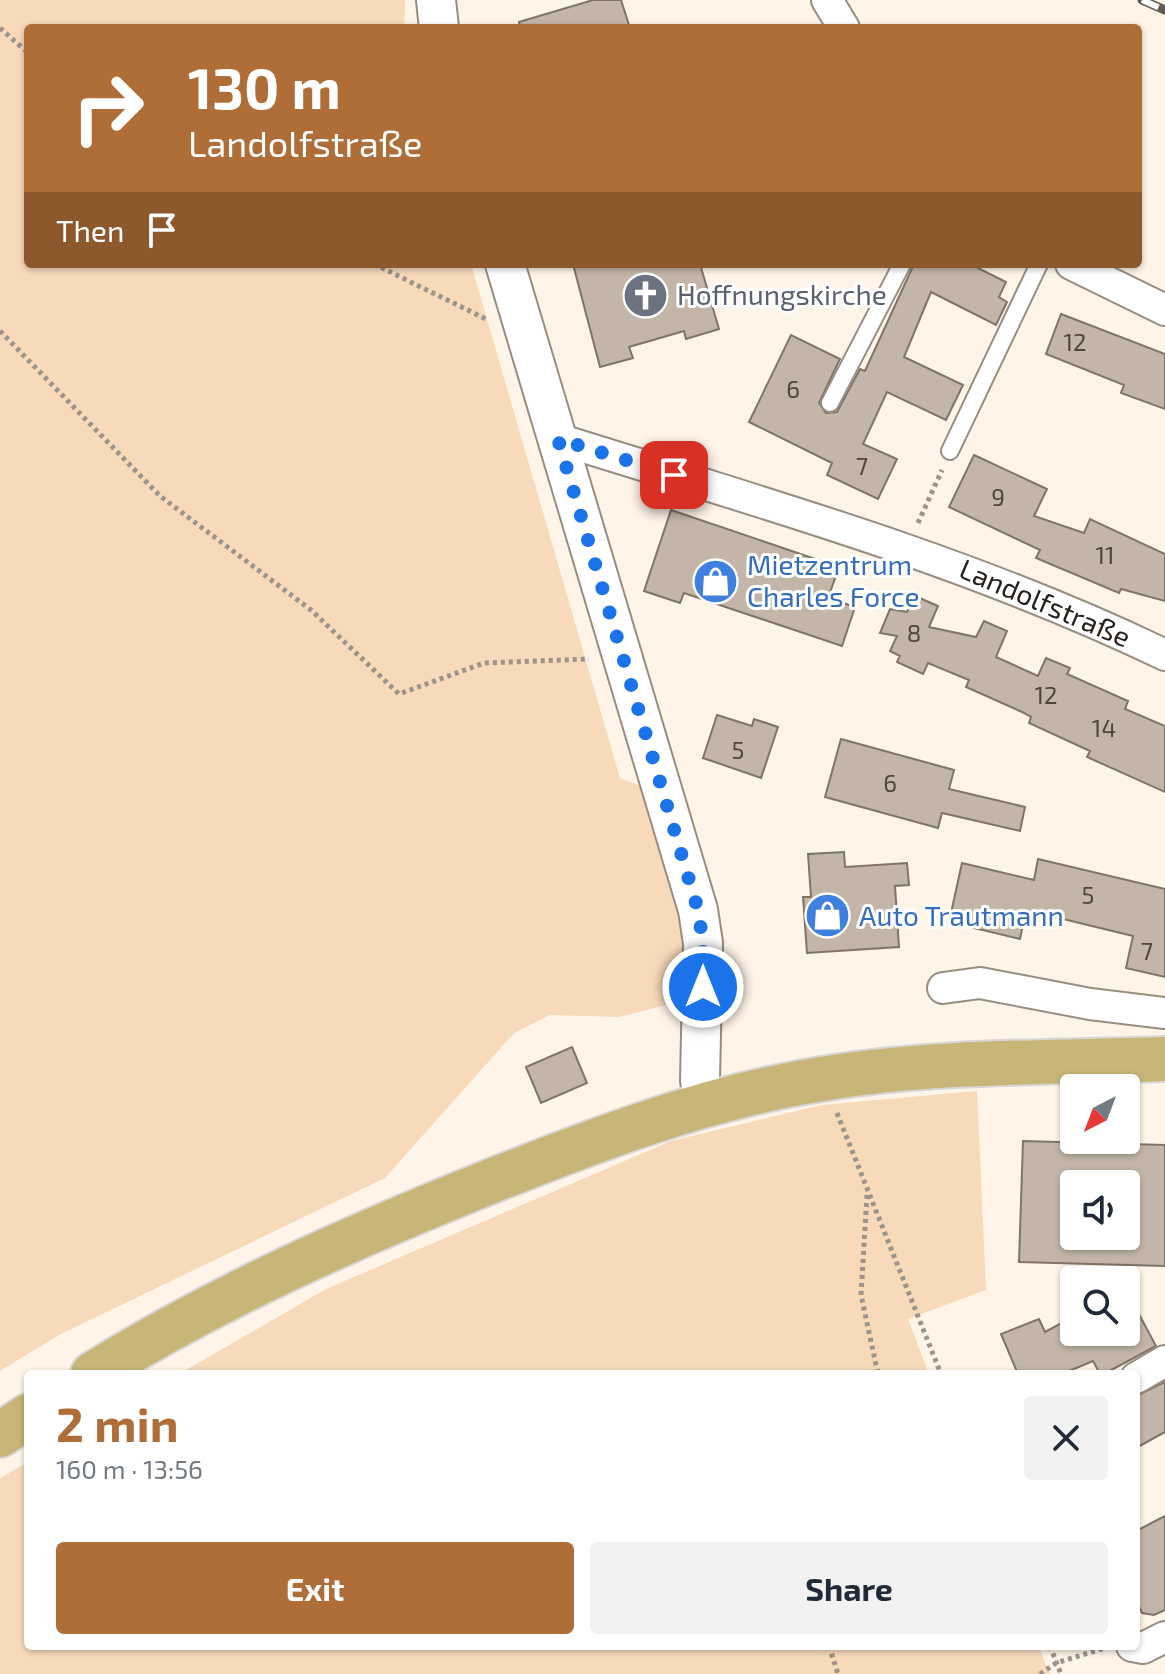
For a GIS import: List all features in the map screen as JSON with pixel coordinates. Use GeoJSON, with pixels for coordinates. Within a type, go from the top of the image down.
{"type":"FeatureCollection","features":[{"type":"Feature","properties":{"kind":"main road"},"geometry":{"type":"LineString","coordinates":[[100,1370],[197,1312],[278,1271],[407,1215],[606,1136],[703,1103],[827,1078],[971,1063],[1165,1059]]}},
{"type":"Feature","properties":{"kind":"main road"},"geometry":{"type":"LineString","coordinates":[[0,1435],[24,1419]]}},
{"type":"Feature","properties":{"kind":"street"},"geometry":{"type":"LineString","coordinates":[[436,0],[439,24]]}},
{"type":"Feature","properties":{"kind":"street"},"geometry":{"type":"LineString","coordinates":[[827,0],[842,24]]}},
{"type":"Feature","properties":{"kind":"street"},"geometry":{"type":"LineString","coordinates":[[506,268],[698,910],[703,943],[700,1080],[703,1103]]}},
{"type":"Feature","properties":{"kind":"street"},"geometry":{"type":"LineString","coordinates":[[1079,268],[1165,310]]}},
{"type":"Feature","properties":{"kind":"street","name":"Landolfstraße"},"geometry":{"type":"LineString","coordinates":[[558,439],[907,548],[1016,588],[1165,655]]}},
{"type":"Feature","properties":{"kind":"street"},"geometry":{"type":"LineString","coordinates":[[943,988],[980,983],[1090,1004],[1165,1013]]}},
{"type":"Feature","properties":{"kind":"street"},"geometry":{"type":"LineString","coordinates":[[1140,1376],[1165,1361]]}},
{"type":"Feature","properties":{"kind":"street"},"geometry":{"type":"LineString","coordinates":[[1140,1647],[1165,1637]]}},
{"type":"Feature","properties":{"kind":"lane"},"geometry":{"type":"LineString","coordinates":[[830,403],[900,268]]}},
{"type":"Feature","properties":{"kind":"lane"},"geometry":{"type":"LineString","coordinates":[[950,451],[1037,268]]}},
{"type":"Feature","properties":{"kind":"path"},"geometry":{"type":"LineString","coordinates":[[0,28],[24,49]]}},
{"type":"Feature","properties":{"kind":"path"},"geometry":{"type":"LineString","coordinates":[[382,268],[528,340]]}},
{"type":"Feature","properties":{"kind":"path"},"geometry":{"type":"LineString","coordinates":[[0,331],[160,496],[311,610],[399,694],[484,663],[622,658]]}},
{"type":"Feature","properties":{"kind":"path"},"geometry":{"type":"LineString","coordinates":[[907,548],[950,451]]}},
{"type":"Feature","properties":{"kind":"path"},"geometry":{"type":"LineString","coordinates":[[827,1078],[843,1132],[939,1370]]}},
{"type":"Feature","properties":{"kind":"path"},"geometry":{"type":"LineString","coordinates":[[868,1190],[861,1295],[877,1370]]}},
{"type":"Feature","properties":{"kind":"path"},"geometry":{"type":"LineString","coordinates":[[830,1650],[838,1674]]}},
{"type":"Feature","properties":{"kind":"path"},"geometry":{"type":"LineString","coordinates":[[1051,1650],[1061,1674]]}},
{"type":"Feature","properties":{"kind":"path"},"geometry":{"type":"LineString","coordinates":[[1040,1674],[1056,1663],[1100,1650]]}},
{"type":"Feature","properties":{"kind":"shaded area"},"geometry":{"type":"Polygon","coordinates":[[[0,0],[405,0],[404,24],[24,24],[24,268],[472,268],[620,778],[644,787],[660,840],[679,917],[685,1000],[619,1017],[550,1015],[514,1033],[385,1178],[59,1335],[0,1371],[0,0]]]}},
{"type":"Feature","properties":{"kind":"shaded area"},"geometry":{"type":"Polygon","coordinates":[[[977,1091],[986,1290],[908,1319],[927,1370],[186,1370],[326,1289],[671,1141],[822,1105],[977,1091]]]}},
{"type":"Feature","properties":{"kind":"shaded area"},"geometry":{"type":"Polygon","coordinates":[[[24,1464],[24,1650],[1040,1650],[1050,1674],[0,1674],[0,1478],[24,1464]]]}},
{"type":"Feature","properties":{"kind":"building"},"geometry":{"type":"Polygon","coordinates":[[[593,0],[621,0],[629,24],[519,24],[593,0]]]}},
{"type":"Feature","properties":{"kind":"building","name":"Hoffnungskirche"},"geometry":{"type":"Polygon","coordinates":[[[574,268],[701,268],[719,329],[686,339],[684,331],[629,347],[633,358],[600,367],[574,268]]]}},
{"type":"Feature","properties":{"kind":"building"},"geometry":{"type":"Polygon","coordinates":[[[912,268],[978,268],[1006,282],[999,297],[1007,302],[996,325],[931,292],[904,357],[963,385],[946,420],[887,392],[863,444],[897,459],[878,499],[827,475],[832,463],[749,422],[791,335],[840,359],[819,403],[826,413],[837,412],[860,369],[865,371],[912,268]]]}},
{"type":"Feature","properties":{"kind":"building"},"geometry":{"type":"Polygon","coordinates":[[[1061,314],[1165,354],[1165,409],[1121,393],[1124,385],[1046,354],[1061,314]]]}},
{"type":"Feature","properties":{"kind":"building"},"geometry":{"type":"Polygon","coordinates":[[[974,455],[1047,489],[1034,516],[1084,533],[1090,519],[1165,554],[1165,601],[1121,589],[1119,593],[1036,558],[1040,550],[949,507],[974,455]]]}},
{"type":"Feature","properties":{"kind":"building"},"geometry":{"type":"Polygon","coordinates":[[[671,510],[839,567],[828,598],[855,607],[842,646],[684,593],[680,603],[644,591],[671,510]]]}},
{"type":"Feature","properties":{"kind":"building"},"geometry":{"type":"Polygon","coordinates":[[[915,596],[938,606],[929,627],[976,637],[984,621],[1007,631],[996,657],[1038,676],[1046,658],[1070,668],[1067,674],[1128,701],[1125,709],[1165,726],[1165,792],[1087,757],[1090,751],[1029,723],[1031,717],[1022,712],[966,687],[969,680],[928,663],[923,674],[897,662],[900,656],[890,651],[897,636],[880,633],[890,609],[907,612],[915,596]]]}},
{"type":"Feature","properties":{"kind":"building"},"geometry":{"type":"Polygon","coordinates":[[[717,715],[752,726],[754,719],[778,727],[761,778],[703,758],[717,715]]]}},
{"type":"Feature","properties":{"kind":"building"},"geometry":{"type":"Polygon","coordinates":[[[841,739],[954,770],[949,789],[1025,807],[1020,831],[942,813],[938,828],[825,797],[841,739]]]}},
{"type":"Feature","properties":{"kind":"building"},"geometry":{"type":"Polygon","coordinates":[[[844,852],[845,867],[907,863],[909,885],[895,886],[899,947],[807,953],[803,897],[811,897],[808,854],[844,852]]]}},
{"type":"Feature","properties":{"kind":"building"},"geometry":{"type":"Polygon","coordinates":[[[1038,859],[1165,889],[1165,977],[1126,968],[1133,936],[1026,910],[1020,939],[949,922],[962,863],[1034,880],[1038,859]]]}},
{"type":"Feature","properties":{"kind":"building"},"geometry":{"type":"Polygon","coordinates":[[[572,1047],[587,1083],[541,1103],[526,1067],[572,1047]]]}},
{"type":"Feature","properties":{"kind":"building"},"geometry":{"type":"Polygon","coordinates":[[[1023,1141],[1060,1142],[1060,1154],[1140,1154],[1140,1144],[1165,1145],[1165,1266],[1019,1262],[1023,1141]]]}},
{"type":"Feature","properties":{"kind":"building"},"geometry":{"type":"Polygon","coordinates":[[[1140,1316],[1156,1346],[1111,1370],[1098,1370],[1093,1361],[1072,1370],[1016,1370],[1001,1334],[1039,1319],[1045,1332],[1060,1324],[1060,1346],[1140,1346],[1140,1316]]]}},
{"type":"Feature","properties":{"kind":"building"},"geometry":{"type":"Polygon","coordinates":[[[1165,1382],[1165,1432],[1140,1446],[1140,1394],[1165,1382]]]}},
{"type":"Feature","properties":{"kind":"building"},"geometry":{"type":"Polygon","coordinates":[[[1165,1516],[1165,1610],[1154,1615],[1142,1613],[1140,1609],[1140,1529],[1165,1516]]]}},
{"type":"Feature","properties":{"kind":"railway"},"geometry":{"type":"LineString","coordinates":[[1142,0],[1165,10]]}},
{"type":"Feature","properties":{"kind":"place","name":"Hoffnungskirche"},"geometry":{"type":"Point","coordinates":[646,295]}},
{"type":"Feature","properties":{"kind":"place","name":"Mietzentrum Charles Force"},"geometry":{"type":"Point","coordinates":[716,581]}},
{"type":"Feature","properties":{"kind":"place","name":"Auto Trautmann"},"geometry":{"type":"Point","coordinates":[828,916]}},
{"type":"Feature","properties":{"kind":"route"},"geometry":{"type":"LineString","coordinates":[[674,475],[558,439],[698,910],[703,943],[703,987]]}}]}
